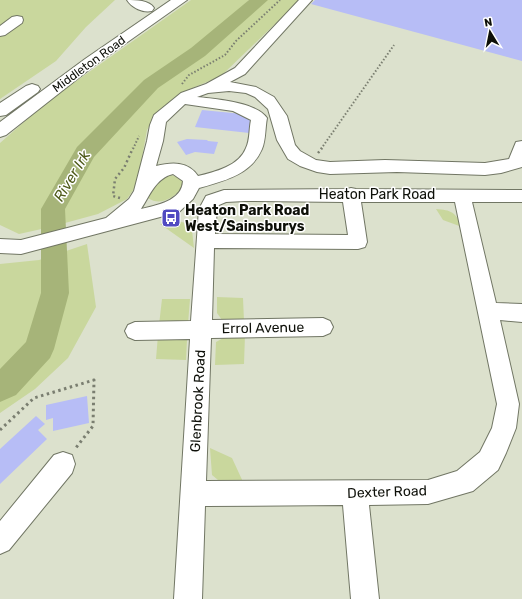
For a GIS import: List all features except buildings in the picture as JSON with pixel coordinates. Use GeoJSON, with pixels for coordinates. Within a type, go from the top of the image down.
{"type":"FeatureCollection","features":[{"type":"Feature","properties":{"kind":"highway","name":"Middleton Road"},"geometry":{"type":"LineString","coordinates":[[0,111],[157,7],[180,0]]}},
{"type":"Feature","properties":{"kind":"highway","name":"Middleton Road"},"geometry":{"type":"LineString","coordinates":[[0,132],[90,62],[157,7]]}},
{"type":"Feature","properties":{"kind":"street"},"geometry":{"type":"LineString","coordinates":[[133,0],[138,4],[157,7]]}},
{"type":"Feature","properties":{"kind":"street"},"geometry":{"type":"LineString","coordinates":[[210,87],[240,71],[292,13],[306,0]]}},
{"type":"Feature","properties":{"kind":"street"},"geometry":{"type":"LineString","coordinates":[[16,37],[0,32],[17,20]]}},
{"type":"Feature","properties":{"kind":"street"},"geometry":{"type":"LineString","coordinates":[[161,210],[146,209],[140,196],[144,177],[155,142],[159,121],[181,99],[201,89],[210,87],[228,86],[246,89],[264,95],[277,110],[284,128],[283,137],[286,145],[297,157],[312,165],[333,168],[361,166],[477,169],[506,168],[516,163],[522,146]]}},
{"type":"Feature","properties":{"kind":"street"},"geometry":{"type":"LineString","coordinates":[[181,99],[237,107],[258,118],[254,148],[245,163],[232,172],[192,184]]}},
{"type":"Feature","properties":{"kind":"street"},"geometry":{"type":"LineString","coordinates":[[0,246],[21,247],[76,234],[174,207],[186,197],[192,184],[191,178],[176,168],[155,142]]}},
{"type":"Feature","properties":{"kind":"street"},"geometry":{"type":"LineString","coordinates":[[111,224],[140,196],[150,180],[160,171],[176,168]]}},
{"type":"Feature","properties":{"kind":"street","name":"Heaton Park Road"},"geometry":{"type":"LineString","coordinates":[[210,204],[219,197],[245,194],[522,196]]}},
{"type":"Feature","properties":{"kind":"street"},"geometry":{"type":"LineString","coordinates":[[205,241],[358,242],[351,194]]}},
{"type":"Feature","properties":{"kind":"street","name":"Dexter Road"},"geometry":{"type":"LineString","coordinates":[[193,494],[428,492],[464,482],[489,461],[498,445],[504,428],[508,404],[462,195]]}},
{"type":"Feature","properties":{"kind":"street","name":"Glenbrook Road"},"geometry":{"type":"LineString","coordinates":[[188,599],[205,241],[208,209],[210,204]]}},
{"type":"Feature","properties":{"kind":"street"},"geometry":{"type":"LineString","coordinates":[[488,311],[522,313]]}},
{"type":"Feature","properties":{"kind":"street","name":"Errol Avenue"},"geometry":{"type":"LineString","coordinates":[[135,331],[323,326]]}},
{"type":"Feature","properties":{"kind":"street"},"geometry":{"type":"LineString","coordinates":[[0,541],[63,464]]}},
{"type":"Feature","properties":{"kind":"street"},"geometry":{"type":"LineString","coordinates":[[355,493],[365,599]]}},
{"type":"Feature","properties":{"kind":"path"},"geometry":{"type":"LineString","coordinates":[[312,165],[316,155],[394,45]]}},
{"type":"Feature","properties":{"kind":"path"},"geometry":{"type":"LineString","coordinates":[[0,430],[34,398],[94,380],[93,426],[63,464]]}},
{"type":"Feature","properties":{"kind":"green space"},"geometry":{"type":"Polygon","coordinates":[[[0,0],[115,0],[86,27],[56,61],[0,99],[0,0]]]}},
{"type":"Feature","properties":{"kind":"green space"},"geometry":{"type":"Polygon","coordinates":[[[191,0],[249,0],[226,25],[174,66],[144,85],[101,126],[78,154],[51,202],[46,228],[19,234],[0,225],[0,143],[48,101],[191,0]]]}},
{"type":"Feature","properties":{"kind":"green space"},"geometry":{"type":"Polygon","coordinates":[[[267,0],[300,0],[221,76],[183,92],[158,111],[147,130],[141,163],[134,189],[127,199],[98,214],[65,223],[64,207],[95,151],[158,84],[210,50],[267,0]]]}},
{"type":"Feature","properties":{"kind":"green space"},"geometry":{"type":"Polygon","coordinates":[[[171,175],[182,179],[184,185],[183,188],[167,200],[158,202],[148,198],[147,193],[164,177],[171,175]]]}},
{"type":"Feature","properties":{"kind":"green space"},"geometry":{"type":"Polygon","coordinates":[[[436,209],[446,210],[455,215],[462,227],[443,220],[436,209]]]}},
{"type":"Feature","properties":{"kind":"green space"},"geometry":{"type":"Polygon","coordinates":[[[178,221],[189,224],[192,230],[194,248],[160,224],[178,221]]]}},
{"type":"Feature","properties":{"kind":"green space"},"geometry":{"type":"Polygon","coordinates":[[[87,244],[96,307],[68,358],[35,389],[0,413],[0,264],[39,260],[87,244]]]}},
{"type":"Feature","properties":{"kind":"green space"},"geometry":{"type":"Polygon","coordinates":[[[217,297],[243,298],[244,321],[222,320],[217,313],[217,297]]]}},
{"type":"Feature","properties":{"kind":"green space"},"geometry":{"type":"Polygon","coordinates":[[[162,299],[190,299],[188,324],[159,325],[162,299]]]}},
{"type":"Feature","properties":{"kind":"green space"},"geometry":{"type":"Polygon","coordinates":[[[158,335],[184,335],[187,340],[186,360],[156,359],[158,335]]]}},
{"type":"Feature","properties":{"kind":"green space"},"geometry":{"type":"Polygon","coordinates":[[[245,335],[244,364],[215,365],[216,342],[227,336],[245,335]]]}},
{"type":"Feature","properties":{"kind":"green space"},"geometry":{"type":"Polygon","coordinates":[[[210,448],[232,458],[244,484],[224,485],[212,475],[210,448]]]}},
{"type":"Feature","properties":{"kind":"waterway","name":"River Irk"},"geometry":{"type":"LineString","coordinates":[[0,387],[5,385],[39,349],[55,293],[53,209],[85,152],[151,84],[198,52],[259,0]]}},
{"type":"Feature","properties":{"kind":"place","name":"Heaton Park Road West/Sainsburys"},"geometry":{"type":"Point","coordinates":[171,218]}}]}
